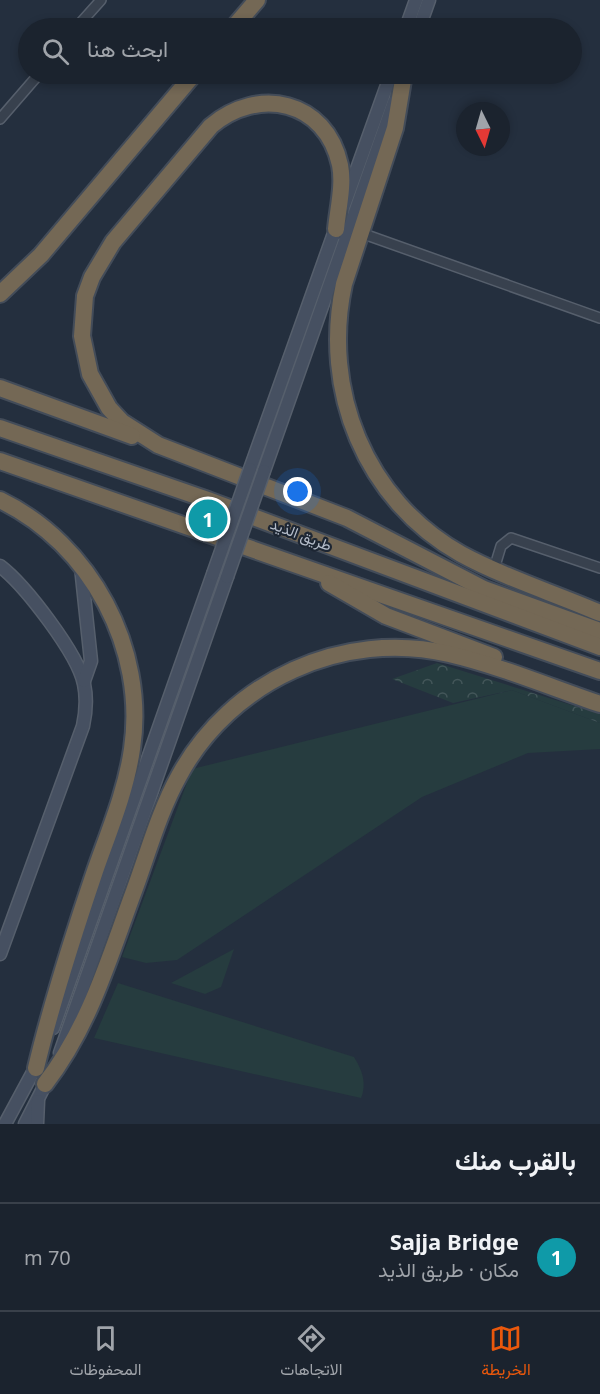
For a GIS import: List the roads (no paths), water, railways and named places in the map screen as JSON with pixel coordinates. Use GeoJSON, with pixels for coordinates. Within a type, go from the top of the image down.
{"type":"FeatureCollection","features":[{"type":"Feature","properties":{"kind":"highway"},"geometry":{"type":"LineString","coordinates":[[242,18],[257,0]]}},
{"type":"Feature","properties":{"kind":"highway"},"geometry":{"type":"LineString","coordinates":[[0,294],[40,255],[185,84]]}},
{"type":"Feature","properties":{"kind":"highway"},"geometry":{"type":"LineString","coordinates":[[403,84],[399,116],[344,284],[337,332],[339,379],[351,423],[370,466],[383,485],[411,517],[444,544],[600,613]]}},
{"type":"Feature","properties":{"kind":"highway"},"geometry":{"type":"LineString","coordinates":[[158,445],[122,422],[109,408],[94,383],[84,355],[82,316],[85,296],[92,277],[113,242],[212,126],[238,108],[262,103],[286,104],[299,110],[321,128],[330,139],[340,172],[336,229]]}},
{"type":"Feature","properties":{"kind":"highway"},"geometry":{"type":"LineString","coordinates":[[0,388],[297,496],[368,528],[484,589],[600,631]]}},
{"type":"Feature","properties":{"kind":"highway","name":"طريق الذيد"},"geometry":{"type":"LineString","coordinates":[[0,428],[208,500],[600,647]]}},
{"type":"Feature","properties":{"kind":"highway","name":"طريق الذيد"},"geometry":{"type":"LineString","coordinates":[[0,461],[600,671]]}},
{"type":"Feature","properties":{"kind":"highway"},"geometry":{"type":"LineString","coordinates":[[0,501],[37,522],[65,547],[108,606],[122,640],[132,684],[134,712],[132,748],[125,784],[60,974],[36,1068]]}},
{"type":"Feature","properties":{"kind":"highway"},"geometry":{"type":"LineString","coordinates":[[306,568],[386,616],[600,695]]}},
{"type":"Feature","properties":{"kind":"highway"},"geometry":{"type":"LineString","coordinates":[[45,1084],[75,1041],[87,1018],[178,776],[206,736],[240,702],[260,687],[304,665],[327,657],[367,650],[400,648],[448,654],[600,704]]}},
{"type":"Feature","properties":{"kind":"main road"},"geometry":{"type":"LineString","coordinates":[[410,18],[416,0]]}},
{"type":"Feature","properties":{"kind":"main road"},"geometry":{"type":"LineString","coordinates":[[423,18],[429,0]]}},
{"type":"Feature","properties":{"kind":"main road"},"geometry":{"type":"LineString","coordinates":[[4,1124],[36,1068],[60,1011],[387,84]]}},
{"type":"Feature","properties":{"kind":"main road"},"geometry":{"type":"LineString","coordinates":[[25,1124],[63,1043],[400,84]]}},
{"type":"Feature","properties":{"kind":"main road"},"geometry":{"type":"LineString","coordinates":[[80,565],[91,661],[84,681]]}},
{"type":"Feature","properties":{"kind":"main road"},"geometry":{"type":"LineString","coordinates":[[0,566],[35,602],[84,681],[86,696],[83,726],[0,954]]}},
{"type":"Feature","properties":{"kind":"main road"},"geometry":{"type":"LineString","coordinates":[[38,1100],[38,1124]]}},
{"type":"Feature","properties":{"kind":"street"},"geometry":{"type":"LineString","coordinates":[[85,18],[100,0]]}},
{"type":"Feature","properties":{"kind":"street"},"geometry":{"type":"LineString","coordinates":[[0,119],[30,84]]}},
{"type":"Feature","properties":{"kind":"street"},"geometry":{"type":"LineString","coordinates":[[362,233],[600,318]]}},
{"type":"Feature","properties":{"kind":"street"},"geometry":{"type":"LineString","coordinates":[[494,568],[501,546],[511,538],[600,568]]}},
{"type":"Feature","properties":{"kind":"place","name":"Sajja Bridge"},"geometry":{"type":"Point","coordinates":[208,519]}}]}
